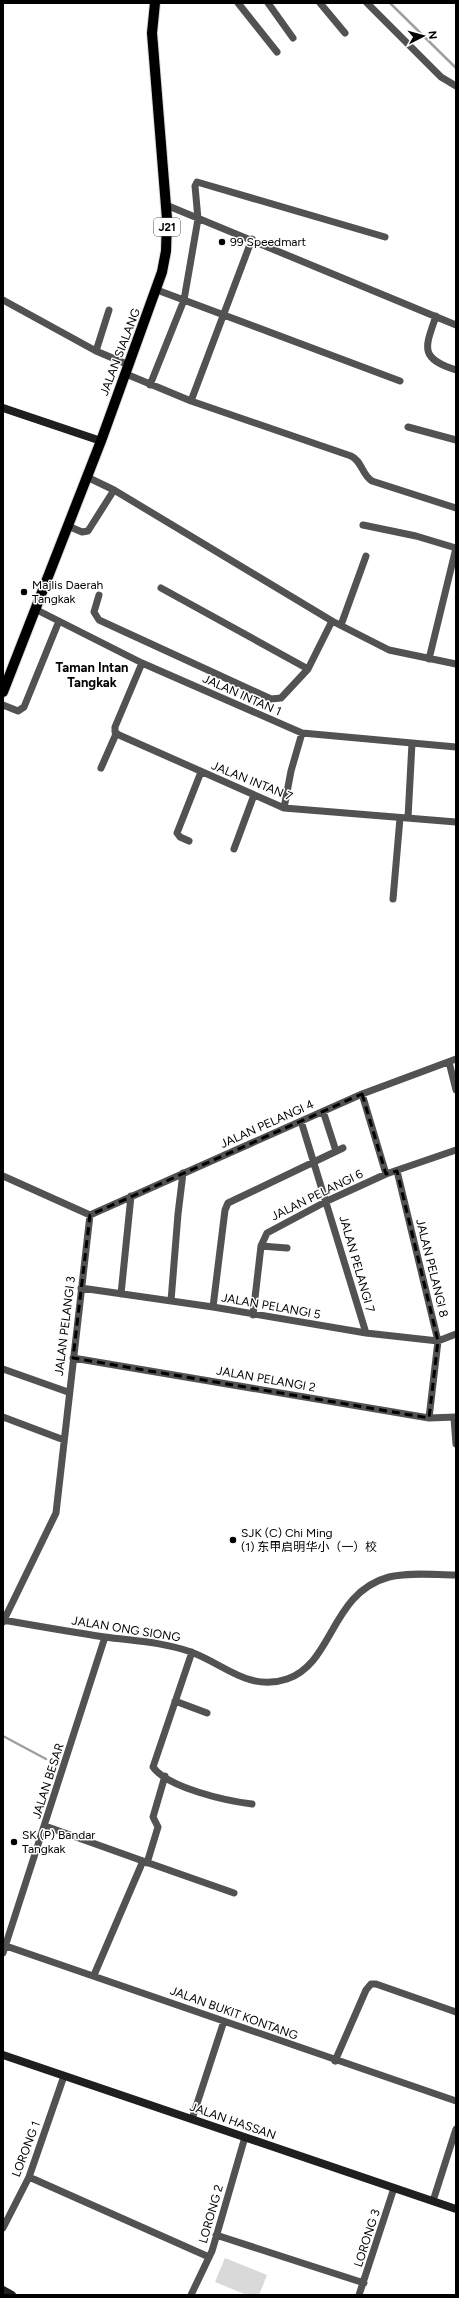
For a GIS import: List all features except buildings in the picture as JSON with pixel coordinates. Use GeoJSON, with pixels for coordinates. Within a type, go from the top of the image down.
{"type":"FeatureCollection","features":[{"type":"Feature","properties":{"kind":"main road","name":"JALAN SIALANG"},"geometry":{"type":"LineString","coordinates":[[3,692],[101,441],[157,290],[166,251],[166,205],[152,33],[155,3]]}},
{"type":"Feature","properties":{"kind":"street"},"geometry":{"type":"LineString","coordinates":[[238,3],[277,52]]}},
{"type":"Feature","properties":{"kind":"street"},"geometry":{"type":"LineString","coordinates":[[268,3],[293,38]]}},
{"type":"Feature","properties":{"kind":"street"},"geometry":{"type":"LineString","coordinates":[[320,3],[345,33]]}},
{"type":"Feature","properties":{"kind":"street"},"geometry":{"type":"LineString","coordinates":[[367,3],[441,77],[456,86]]}},
{"type":"Feature","properties":{"kind":"street"},"geometry":{"type":"LineString","coordinates":[[150,385],[184,300],[198,219],[195,186],[197,182],[385,237]]}},
{"type":"Feature","properties":{"kind":"street"},"geometry":{"type":"LineString","coordinates":[[166,205],[198,219],[252,239],[456,325]]}},
{"type":"Feature","properties":{"kind":"street"},"geometry":{"type":"LineString","coordinates":[[192,401],[252,239]]}},
{"type":"Feature","properties":{"kind":"street"},"geometry":{"type":"LineString","coordinates":[[157,290],[223,316],[400,381]]}},
{"type":"Feature","properties":{"kind":"street"},"geometry":{"type":"LineString","coordinates":[[3,300],[96,351],[127,369],[150,385],[351,456],[357,460],[367,477],[372,481],[456,508]]}},
{"type":"Feature","properties":{"kind":"street"},"geometry":{"type":"LineString","coordinates":[[96,351],[109,310]]}},
{"type":"Feature","properties":{"kind":"street"},"geometry":{"type":"LineString","coordinates":[[436,316],[429,338],[429,353],[438,364],[456,370]]}},
{"type":"Feature","properties":{"kind":"street"},"geometry":{"type":"LineString","coordinates":[[3,408],[101,441]]}},
{"type":"Feature","properties":{"kind":"street"},"geometry":{"type":"LineString","coordinates":[[408,427],[456,440]]}},
{"type":"Feature","properties":{"kind":"street"},"geometry":{"type":"LineString","coordinates":[[87,477],[114,490],[332,621],[389,650],[456,664]]}},
{"type":"Feature","properties":{"kind":"street"},"geometry":{"type":"LineString","coordinates":[[68,526],[82,532],[88,531],[114,490]]}},
{"type":"Feature","properties":{"kind":"street"},"geometry":{"type":"LineString","coordinates":[[363,525],[416,536],[456,548],[429,659]]}},
{"type":"Feature","properties":{"kind":"street"},"geometry":{"type":"LineString","coordinates":[[341,625],[366,556]]}},
{"type":"Feature","properties":{"kind":"street"},"geometry":{"type":"LineString","coordinates":[[161,588],[308,669]]}},
{"type":"Feature","properties":{"kind":"street"},"geometry":{"type":"LineString","coordinates":[[99,595],[94,612],[99,620],[271,699],[281,698],[308,669],[332,621]]}},
{"type":"Feature","properties":{"kind":"street","name":"JALAN INTAN 1"},"geometry":{"type":"LineString","coordinates":[[35,609],[142,663],[302,733],[456,747]]}},
{"type":"Feature","properties":{"kind":"street"},"geometry":{"type":"LineString","coordinates":[[3,705],[18,711],[24,707],[59,621]]}},
{"type":"Feature","properties":{"kind":"street"},"geometry":{"type":"LineString","coordinates":[[101,768],[117,735],[115,727],[142,663]]}},
{"type":"Feature","properties":{"kind":"street"},"geometry":{"type":"LineString","coordinates":[[284,808],[291,771],[302,733]]}},
{"type":"Feature","properties":{"kind":"street","name":"JALAN INTAN 7"},"geometry":{"type":"LineString","coordinates":[[117,735],[284,808],[456,822]]}},
{"type":"Feature","properties":{"kind":"street"},"geometry":{"type":"LineString","coordinates":[[408,818],[412,743]]}},
{"type":"Feature","properties":{"kind":"street"},"geometry":{"type":"LineString","coordinates":[[189,841],[180,838],[177,833],[201,772]]}},
{"type":"Feature","properties":{"kind":"street"},"geometry":{"type":"LineString","coordinates":[[234,849],[254,795]]}},
{"type":"Feature","properties":{"kind":"street"},"geometry":{"type":"LineString","coordinates":[[393,899],[400,818]]}},
{"type":"Feature","properties":{"kind":"street"},"geometry":{"type":"LineString","coordinates":[[453,1060],[456,1090]]}},
{"type":"Feature","properties":{"kind":"street","name":"JALAN PELANGI 4"},"geometry":{"type":"LineString","coordinates":[[90,1215],[362,1094],[453,1060]]}},
{"type":"Feature","properties":{"kind":"street"},"geometry":{"type":"LineString","coordinates":[[362,1094],[386,1174]]}},
{"type":"Feature","properties":{"kind":"street"},"geometry":{"type":"LineString","coordinates":[[213,1307],[225,1210],[228,1203],[340,1149],[323,1111]]}},
{"type":"Feature","properties":{"kind":"street","name":"JALAN PELANGI 7"},"geometry":{"type":"LineString","coordinates":[[302,1121],[366,1333]]}},
{"type":"Feature","properties":{"kind":"street","name":"JALAN PELANGI 6"},"geometry":{"type":"LineString","coordinates":[[253,1315],[261,1246],[264,1238],[272,1230],[327,1201],[386,1174],[456,1150]]}},
{"type":"Feature","properties":{"kind":"street","name":"JALAN PELANGI 8"},"geometry":{"type":"LineString","coordinates":[[397,1170],[438,1341],[429,1418]]}},
{"type":"Feature","properties":{"kind":"street"},"geometry":{"type":"LineString","coordinates":[[171,1301],[183,1173]]}},
{"type":"Feature","properties":{"kind":"street"},"geometry":{"type":"LineString","coordinates":[[3,1176],[90,1215]]}},
{"type":"Feature","properties":{"kind":"street"},"geometry":{"type":"LineString","coordinates":[[121,1294],[131,1196]]}},
{"type":"Feature","properties":{"kind":"street","name":"JALAN PELANGI 3"},"geometry":{"type":"LineString","coordinates":[[3,1621],[56,1513],[63,1464],[68,1392],[90,1215]]}},
{"type":"Feature","properties":{"kind":"street"},"geometry":{"type":"LineString","coordinates":[[261,1246],[287,1248]]}},
{"type":"Feature","properties":{"kind":"street","name":"JALAN PELANGI 5"},"geometry":{"type":"LineString","coordinates":[[81,1288],[213,1307],[366,1333],[438,1341],[456,1334]]}},
{"type":"Feature","properties":{"kind":"street","name":"JALAN PELANGI 2"},"geometry":{"type":"LineString","coordinates":[[73,1358],[429,1418],[455,1417]]}},
{"type":"Feature","properties":{"kind":"street"},"geometry":{"type":"LineString","coordinates":[[3,1369],[68,1392]]}},
{"type":"Feature","properties":{"kind":"street"},"geometry":{"type":"LineString","coordinates":[[3,1417],[64,1440]]}},
{"type":"Feature","properties":{"kind":"street"},"geometry":{"type":"LineString","coordinates":[[455,1417],[456,1444]]}},
{"type":"Feature","properties":{"kind":"street","name":"JALAN ONG SIONG"},"geometry":{"type":"LineString","coordinates":[[3,1621],[106,1637],[164,1644],[192,1652],[249,1680],[267,1682],[287,1679],[302,1670],[316,1656],[349,1604],[368,1587],[383,1580],[399,1576],[456,1575]]}},
{"type":"Feature","properties":{"kind":"street","name":"JALAN BESAR"},"geometry":{"type":"LineString","coordinates":[[4,1950],[106,1637]]}},
{"type":"Feature","properties":{"kind":"street"},"geometry":{"type":"LineString","coordinates":[[192,1652],[153,1765],[154,1769],[183,1788],[230,1801],[252,1804]]}},
{"type":"Feature","properties":{"kind":"street"},"geometry":{"type":"LineString","coordinates":[[175,1701],[207,1713]]}},
{"type":"Feature","properties":{"kind":"street"},"geometry":{"type":"LineString","coordinates":[[94,1975],[145,1862],[158,1826],[153,1817],[165,1776]]}},
{"type":"Feature","properties":{"kind":"street"},"geometry":{"type":"LineString","coordinates":[[45,1826],[234,1893]]}},
{"type":"Feature","properties":{"kind":"street","name":"JALAN BUKIT KONTANG"},"geometry":{"type":"LineString","coordinates":[[4,1950],[94,1975],[335,2061],[456,2101]]}},
{"type":"Feature","properties":{"kind":"street"},"geometry":{"type":"LineString","coordinates":[[335,2061],[366,1990],[371,1984],[376,1984],[456,2012]]}},
{"type":"Feature","properties":{"kind":"street"},"geometry":{"type":"LineString","coordinates":[[192,2119],[224,2021]]}},
{"type":"Feature","properties":{"kind":"street","name":"JALAN HASSAN"},"geometry":{"type":"LineString","coordinates":[[3,2055],[456,2209]]}},
{"type":"Feature","properties":{"kind":"street","name":"LORONG 1"},"geometry":{"type":"LineString","coordinates":[[3,2228],[29,2177],[64,2076]]}},
{"type":"Feature","properties":{"kind":"street"},"geometry":{"type":"LineString","coordinates":[[433,2202],[456,2129]]}},
{"type":"Feature","properties":{"kind":"street","name":"LORONG 2"},"geometry":{"type":"LineString","coordinates":[[191,2295],[209,2257],[244,2137]]}},
{"type":"Feature","properties":{"kind":"street"},"geometry":{"type":"LineString","coordinates":[[29,2177],[209,2257]]}},
{"type":"Feature","properties":{"kind":"street","name":"LORONG 3"},"geometry":{"type":"LineString","coordinates":[[359,2295],[394,2188]]}},
{"type":"Feature","properties":{"kind":"street"},"geometry":{"type":"LineString","coordinates":[[216,2235],[364,2283]]}},
{"type":"Feature","properties":{"kind":"highlighted area"},"geometry":{"type":"Polygon","coordinates":[[[362,1094],[386,1174],[397,1171],[438,1341],[429,1418],[73,1358],[90,1215],[362,1094]]]}},
{"type":"Feature","properties":{"kind":"shaded area"},"geometry":{"type":"Polygon","coordinates":[[[225,2258],[267,2275],[259,2295],[247,2295],[215,2282],[225,2258]]]}},
{"type":"Feature","properties":{"kind":"waterway"},"geometry":{"type":"LineString","coordinates":[[390,3],[456,68]]}},
{"type":"Feature","properties":{"kind":"waterway"},"geometry":{"type":"LineString","coordinates":[[3,1736],[46,1759]]}},
{"type":"Feature","properties":{"kind":"place","name":"99 Speedmart"},"geometry":{"type":"Point","coordinates":[222,242]}},
{"type":"Feature","properties":{"kind":"place","name":"Majlis Daerah Tangkak"},"geometry":{"type":"Point","coordinates":[24,592]}},
{"type":"Feature","properties":{"kind":"place","name":"SJK (C) Chi Ming (1) 东甲启明华小（一）校"},"geometry":{"type":"Point","coordinates":[233,1540]}},
{"type":"Feature","properties":{"kind":"place","name":"SK (P) Bandar Tangkak"},"geometry":{"type":"Point","coordinates":[14,1842]}},
{"type":"Feature","properties":{"kind":"district","name":"Taman Intan Tangkak"},"geometry":{"type":"Point","coordinates":[92,674]}}]}
